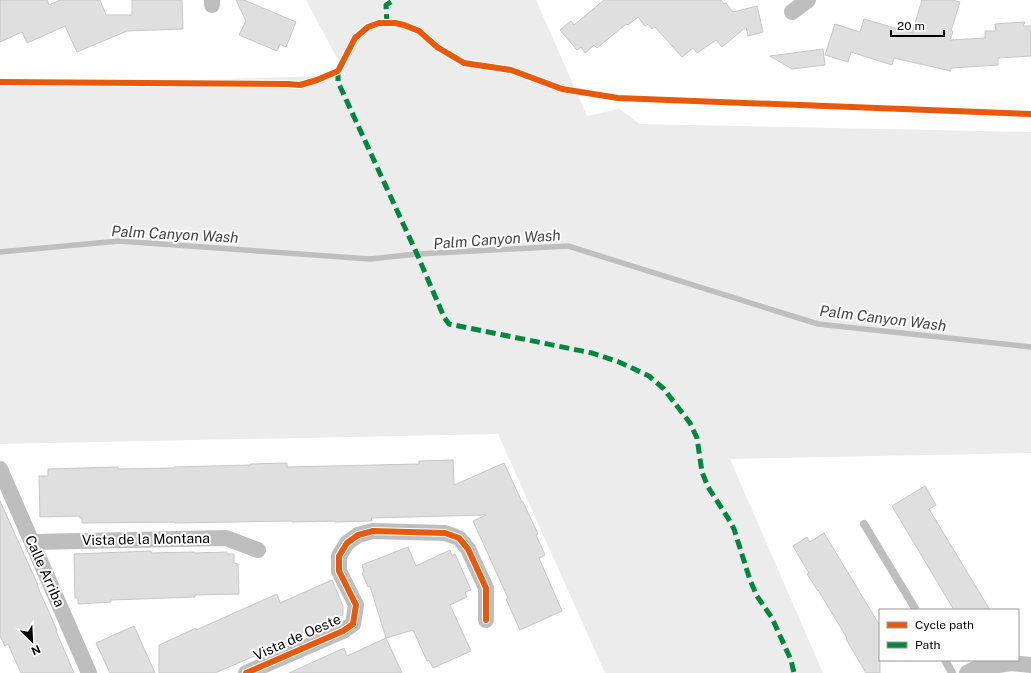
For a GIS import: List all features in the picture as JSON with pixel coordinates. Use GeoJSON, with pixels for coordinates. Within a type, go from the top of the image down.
{"type":"FeatureCollection","features":[{"type":"Feature","properties":{"kind":"street"},"geometry":{"type":"LineString","coordinates":[[792,12],[808,0]]}},
{"type":"Feature","properties":{"kind":"street","name":"Calle Arriba"},"geometry":{"type":"LineString","coordinates":[[0,469],[89,673]]}},
{"type":"Feature","properties":{"kind":"street","name":"Vista de Oeste"},"geometry":{"type":"LineString","coordinates":[[246,673],[343,632],[353,624],[356,605],[340,571],[339,556],[347,543],[358,535],[373,532],[445,533],[459,538],[468,549],[486,588],[486,620]]}},
{"type":"Feature","properties":{"kind":"street","name":"Vista de la Montana"},"geometry":{"type":"LineString","coordinates":[[32,542],[226,538],[258,550]]}},
{"type":"Feature","properties":{"kind":"street"},"geometry":{"type":"LineString","coordinates":[[967,673],[975,669],[1010,663],[1031,665]]}},
{"type":"Feature","properties":{"kind":"lane"},"geometry":{"type":"LineString","coordinates":[[864,524],[915,609]]}},
{"type":"Feature","properties":{"kind":"lane"},"geometry":{"type":"LineString","coordinates":[[946,661],[952,673]]}},
{"type":"Feature","properties":{"kind":"shaded area"},"geometry":{"type":"Polygon","coordinates":[[[306,0],[536,0],[587,116],[619,109],[640,124],[1031,132],[1031,453],[730,459],[823,673],[605,673],[498,434],[0,444],[0,87],[346,75],[306,0]]]}},
{"type":"Feature","properties":{"kind":"building"},"geometry":{"type":"Polygon","coordinates":[[[0,0],[47,0],[49,5],[60,0],[100,0],[106,15],[132,15],[132,0],[182,0],[183,29],[127,31],[77,52],[65,26],[27,43],[22,32],[0,42],[0,0]]]}},
{"type":"Feature","properties":{"kind":"building"},"geometry":{"type":"Polygon","coordinates":[[[236,0],[244,0],[296,22],[286,47],[280,44],[277,51],[239,35],[246,21],[236,0]]]}},
{"type":"Feature","properties":{"kind":"building"},"geometry":{"type":"Polygon","coordinates":[[[604,0],[721,0],[724,4],[726,3],[733,12],[757,6],[763,32],[748,36],[746,27],[722,47],[716,40],[697,53],[693,48],[682,57],[655,27],[652,29],[648,24],[645,26],[638,17],[628,25],[625,25],[597,48],[594,45],[585,53],[581,47],[577,50],[560,30],[571,21],[574,25],[604,0]]]}},
{"type":"Feature","properties":{"kind":"building"},"geometry":{"type":"Polygon","coordinates":[[[922,0],[952,0],[960,2],[951,31],[953,31],[950,40],[985,38],[985,31],[996,31],[995,24],[1025,22],[1023,26],[1031,26],[1031,56],[998,58],[998,65],[951,68],[951,71],[894,58],[892,65],[851,52],[848,62],[825,55],[835,24],[860,32],[864,19],[912,33],[922,0]]]}},
{"type":"Feature","properties":{"kind":"building"},"geometry":{"type":"Polygon","coordinates":[[[823,49],[825,65],[792,69],[770,56],[823,49]]]}},
{"type":"Feature","properties":{"kind":"building"},"geometry":{"type":"Polygon","coordinates":[[[453,460],[454,485],[504,463],[538,534],[536,535],[545,555],[539,558],[562,611],[520,630],[506,599],[508,598],[473,521],[486,515],[371,518],[372,521],[335,522],[292,521],[175,523],[82,523],[82,518],[80,518],[80,516],[40,517],[39,476],[48,476],[48,469],[118,467],[118,469],[174,468],[287,463],[287,467],[419,464],[419,461],[453,460]]]}},
{"type":"Feature","properties":{"kind":"building"},"geometry":{"type":"Polygon","coordinates":[[[925,486],[936,505],[929,509],[989,609],[953,609],[892,506],[925,486]]]}},
{"type":"Feature","properties":{"kind":"building"},"geometry":{"type":"Polygon","coordinates":[[[0,501],[38,585],[74,673],[21,673],[8,644],[5,646],[0,636],[0,501]]]}},
{"type":"Feature","properties":{"kind":"building"},"geometry":{"type":"Polygon","coordinates":[[[824,533],[879,624],[880,673],[866,673],[846,639],[847,638],[807,574],[809,573],[793,546],[807,537],[810,542],[824,533]]]}},
{"type":"Feature","properties":{"kind":"building"},"geometry":{"type":"Polygon","coordinates":[[[408,547],[416,566],[450,550],[452,556],[455,554],[471,590],[465,592],[467,597],[450,605],[471,651],[433,668],[429,660],[427,661],[413,630],[386,638],[370,586],[368,587],[362,573],[364,572],[362,565],[408,547]]]}},
{"type":"Feature","properties":{"kind":"building"},"geometry":{"type":"Polygon","coordinates":[[[151,551],[151,553],[227,552],[227,554],[234,554],[234,563],[238,564],[239,594],[111,600],[111,602],[78,604],[78,598],[75,598],[74,554],[151,551]]]}},
{"type":"Feature","properties":{"kind":"building"},"geometry":{"type":"Polygon","coordinates":[[[332,580],[343,606],[343,615],[295,636],[296,638],[215,673],[159,673],[159,645],[277,594],[280,603],[332,580]]]}},
{"type":"Feature","properties":{"kind":"building"},"geometry":{"type":"Polygon","coordinates":[[[134,626],[155,673],[110,673],[96,643],[134,626]]]}},
{"type":"Feature","properties":{"kind":"building"},"geometry":{"type":"Polygon","coordinates":[[[386,638],[402,673],[289,673],[344,648],[347,656],[386,638]]]}},
{"type":"Feature","properties":{"kind":"waterway","name":"Palm Canyon Wash"},"geometry":{"type":"LineString","coordinates":[[0,252],[119,241],[370,259],[417,254],[568,246],[818,324],[1031,347]]}},
{"type":"Feature","properties":{"kind":"marked path"},"geometry":{"type":"LineString","coordinates":[[387,24],[386,5],[394,0]]}},
{"type":"Feature","properties":{"kind":"marked path"},"geometry":{"type":"LineString","coordinates":[[338,71],[338,82],[417,254],[444,317],[449,324],[592,353],[619,362],[649,376],[664,389],[690,423],[697,438],[702,472],[708,487],[734,529],[750,580],[757,596],[772,618],[791,660],[794,673]]}},
{"type":"Feature","properties":{"kind":"cycle path"},"geometry":{"type":"LineString","coordinates":[[0,82],[300,85],[338,71],[355,38],[368,27],[379,23],[395,23],[419,31],[437,47],[464,63],[511,70],[562,89],[618,98],[1031,114]]}},
{"type":"Feature","properties":{"kind":"cycle path"},"geometry":{"type":"LineString","coordinates":[[246,673],[343,631],[353,624],[356,605],[339,571],[339,556],[347,543],[358,535],[373,531],[445,533],[459,538],[468,549],[486,588],[486,620]]}}]}
